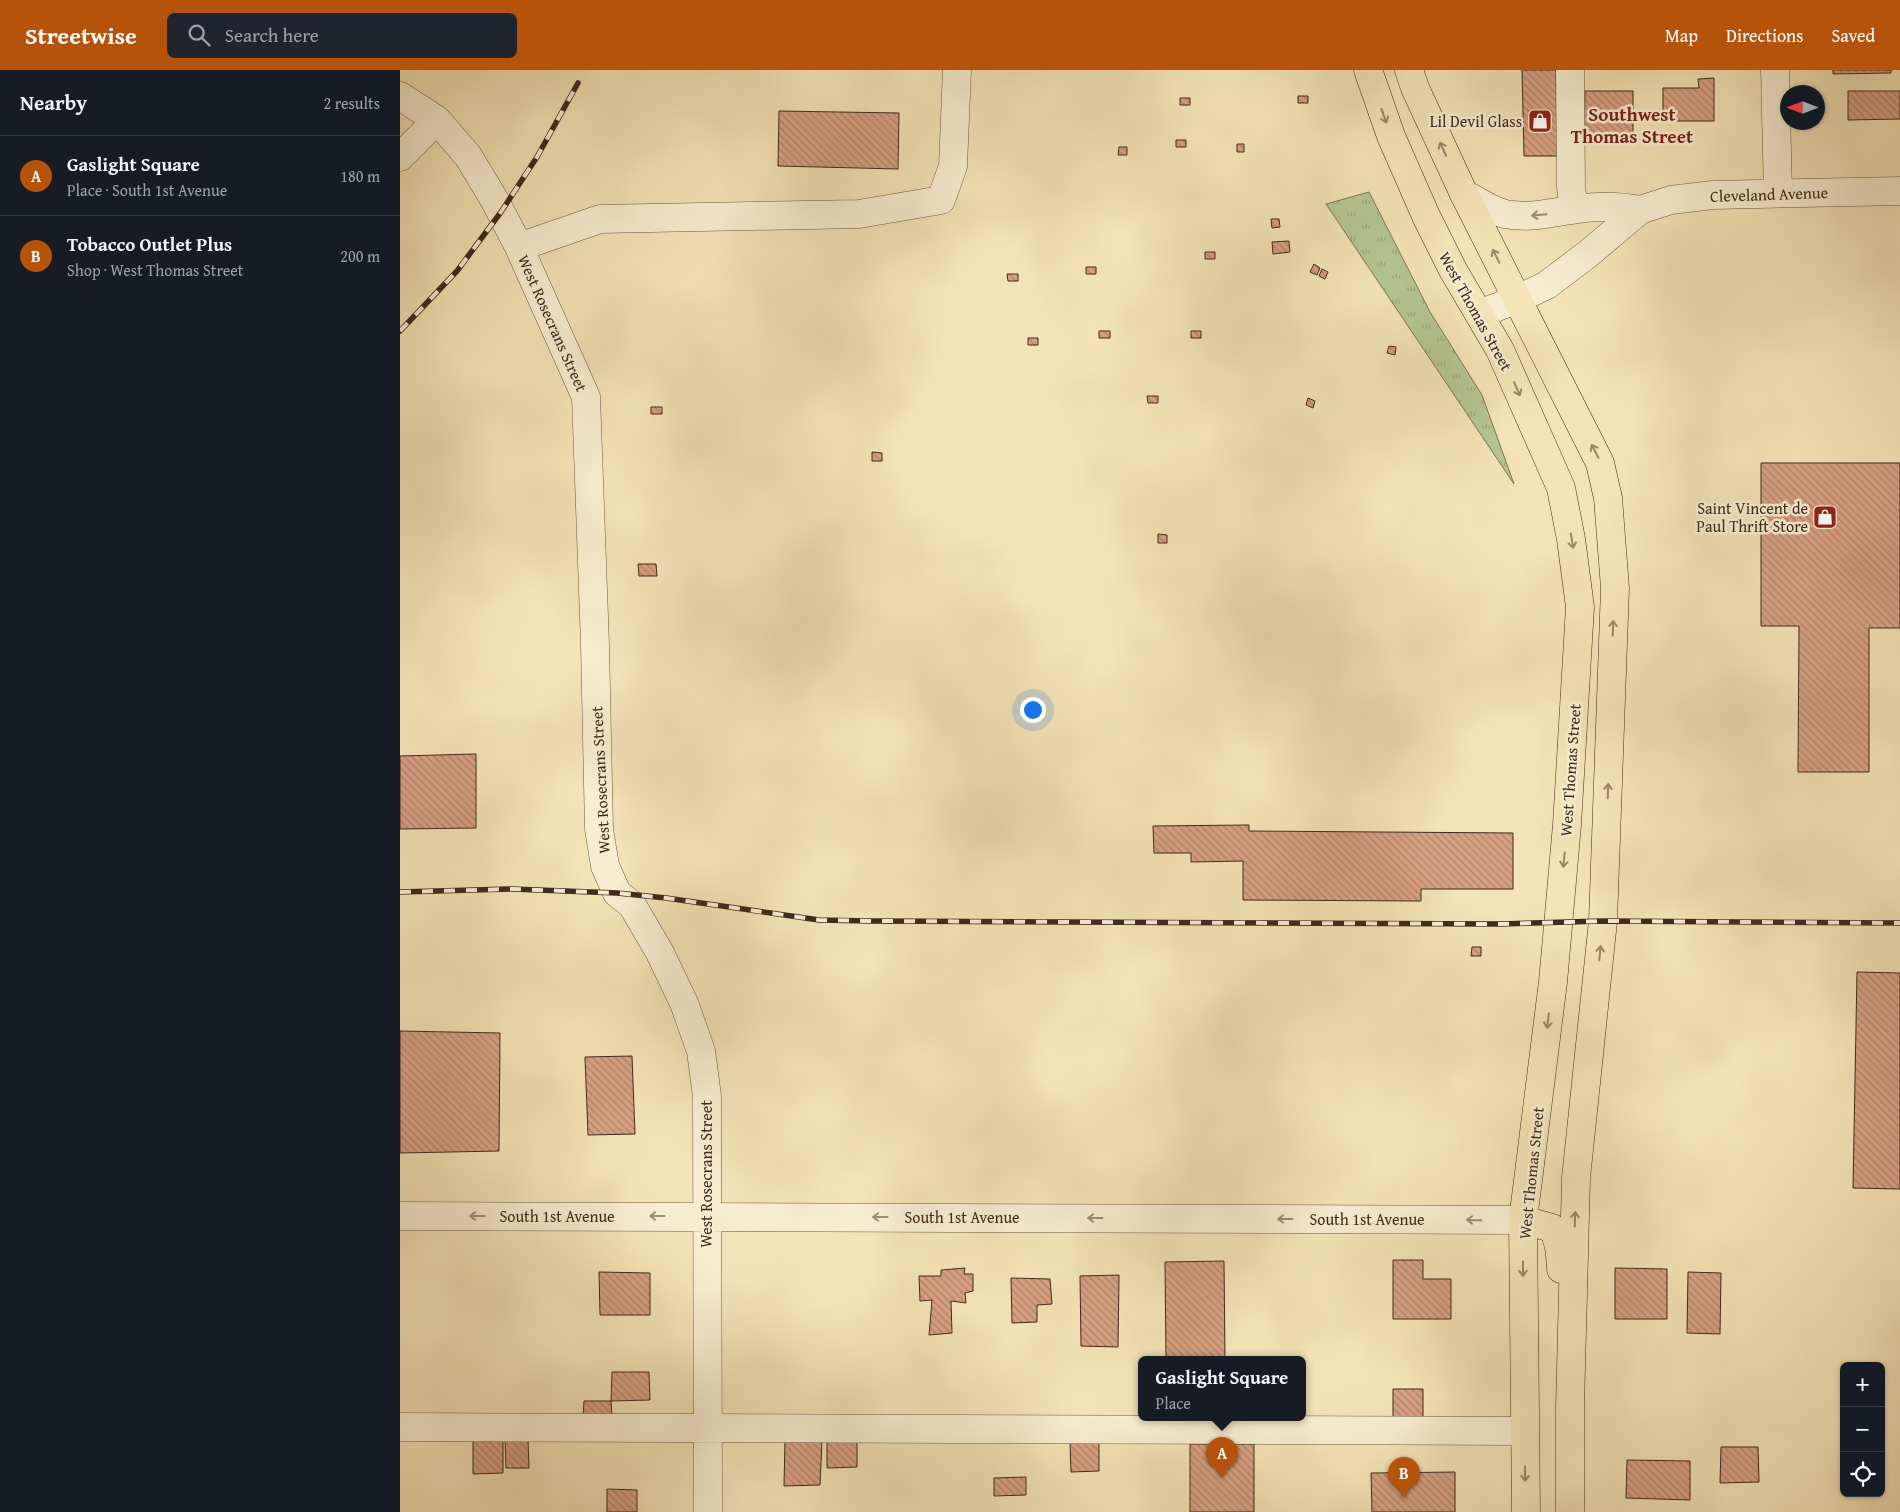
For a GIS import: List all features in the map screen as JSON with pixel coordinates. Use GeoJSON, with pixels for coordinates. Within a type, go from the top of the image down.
{"type":"FeatureCollection","features":[{"type":"Feature","properties":{"kind":"main road","name":"West Thomas Street"},"geometry":{"type":"LineString","coordinates":[[1368,70],[1391,136],[1422,208],[1454,270],[1500,350],[1561,488],[1572,539],[1580,607],[1567,825],[1553,982],[1523,1220],[1526,1512]]}},
{"type":"Feature","properties":{"kind":"main road"},"geometry":{"type":"LineString","coordinates":[[1409,70],[1415,88],[1464,194],[1600,463],[1608,498],[1614,588],[1603,920],[1595,1011],[1576,1178],[1570,1407],[1570,1512]]}},
{"type":"Feature","properties":{"kind":"main road"},"geometry":{"type":"LineString","coordinates":[[1523,1220],[1552,1228],[1557,1236],[1560,1248],[1570,1407]]}},
{"type":"Feature","properties":{"kind":"street"},"geometry":{"type":"LineString","coordinates":[[520,247],[600,219],[859,214],[941,200],[953,166],[957,70]]}},
{"type":"Feature","properties":{"kind":"street"},"geometry":{"type":"LineString","coordinates":[[1570,70],[1570,187],[1574,209]]}},
{"type":"Feature","properties":{"kind":"street"},"geometry":{"type":"LineString","coordinates":[[1775,70],[1778,193]]}},
{"type":"Feature","properties":{"kind":"street","name":"West Rosecrans Street"},"geometry":{"type":"LineString","coordinates":[[400,96],[437,120],[468,156],[520,247],[586,397],[595,645],[599,829],[605,866],[617,893],[632,905],[659,952],[684,1003],[701,1051],[707,1096],[708,1512]]}},
{"type":"Feature","properties":{"kind":"street"},"geometry":{"type":"LineString","coordinates":[[400,156],[437,120]]}},
{"type":"Feature","properties":{"kind":"street","name":"Cleveland Avenue"},"geometry":{"type":"LineString","coordinates":[[1479,314],[1547,286],[1640,210],[1671,200],[1689,197],[1778,193],[1900,191]]}},
{"type":"Feature","properties":{"kind":"street","name":"Cleveland Avenue"},"geometry":{"type":"LineString","coordinates":[[1464,194],[1503,214],[1532,216],[1574,209],[1621,207],[1640,210]]}},
{"type":"Feature","properties":{"kind":"street","name":"South 1st Avenue"},"geometry":{"type":"LineString","coordinates":[[400,1216],[1523,1220]]}},
{"type":"Feature","properties":{"kind":"street"},"geometry":{"type":"LineString","coordinates":[[400,1427],[1524,1431]]}},
{"type":"Feature","properties":{"kind":"green space"},"geometry":{"type":"Polygon","coordinates":[[[1369,192],[1430,312],[1482,395],[1514,484],[1326,204],[1369,192]]]}},
{"type":"Feature","properties":{"kind":"building"},"geometry":{"type":"Polygon","coordinates":[[[1522,70],[1556,70],[1557,156],[1524,156],[1522,70]]]}},
{"type":"Feature","properties":{"kind":"building"},"geometry":{"type":"Polygon","coordinates":[[[1833,70],[1891,70],[1891,73],[1833,74],[1833,70]]]}},
{"type":"Feature","properties":{"kind":"building"},"geometry":{"type":"Polygon","coordinates":[[[1714,78],[1714,121],[1663,121],[1663,88],[1699,88],[1698,79],[1714,78]]]}},
{"type":"Feature","properties":{"kind":"building"},"geometry":{"type":"Polygon","coordinates":[[[1585,91],[1633,91],[1633,134],[1584,134],[1585,91]]]}},
{"type":"Feature","properties":{"kind":"building"},"geometry":{"type":"Polygon","coordinates":[[[1848,91],[1900,91],[1900,119],[1848,120],[1848,91]]]}},
{"type":"Feature","properties":{"kind":"building"},"geometry":{"type":"Polygon","coordinates":[[[1298,96],[1308,96],[1308,103],[1298,103],[1298,96]]]}},
{"type":"Feature","properties":{"kind":"building"},"geometry":{"type":"Polygon","coordinates":[[[1180,98],[1190,98],[1190,105],[1180,105],[1180,98]]]}},
{"type":"Feature","properties":{"kind":"building"},"geometry":{"type":"Polygon","coordinates":[[[779,111],[899,113],[898,169],[778,166],[779,111]]]}},
{"type":"Feature","properties":{"kind":"building"},"geometry":{"type":"Polygon","coordinates":[[[1176,140],[1186,140],[1186,147],[1176,147],[1176,140]]]}},
{"type":"Feature","properties":{"kind":"building"},"geometry":{"type":"Polygon","coordinates":[[[1237,144],[1244,144],[1244,152],[1237,152],[1237,144]]]}},
{"type":"Feature","properties":{"kind":"building"},"geometry":{"type":"Polygon","coordinates":[[[1119,147],[1127,147],[1127,155],[1118,155],[1119,147]]]}},
{"type":"Feature","properties":{"kind":"building"},"geometry":{"type":"Polygon","coordinates":[[[1271,219],[1279,219],[1280,227],[1272,228],[1271,219]]]}},
{"type":"Feature","properties":{"kind":"building"},"geometry":{"type":"Polygon","coordinates":[[[1289,241],[1290,252],[1273,254],[1272,242],[1289,241]]]}},
{"type":"Feature","properties":{"kind":"building"},"geometry":{"type":"Polygon","coordinates":[[[1205,252],[1215,252],[1215,259],[1205,259],[1205,252]]]}},
{"type":"Feature","properties":{"kind":"building"},"geometry":{"type":"Polygon","coordinates":[[[1314,264],[1320,268],[1317,275],[1310,272],[1314,264]]]}},
{"type":"Feature","properties":{"kind":"building"},"geometry":{"type":"Polygon","coordinates":[[[1086,267],[1096,267],[1096,274],[1086,274],[1086,267]]]}},
{"type":"Feature","properties":{"kind":"building"},"geometry":{"type":"Polygon","coordinates":[[[1322,269],[1328,272],[1325,279],[1319,276],[1322,269]]]}},
{"type":"Feature","properties":{"kind":"building"},"geometry":{"type":"Polygon","coordinates":[[[1007,274],[1018,274],[1018,281],[1008,281],[1007,274]]]}},
{"type":"Feature","properties":{"kind":"building"},"geometry":{"type":"Polygon","coordinates":[[[1099,331],[1110,331],[1110,338],[1099,338],[1099,331]]]}},
{"type":"Feature","properties":{"kind":"building"},"geometry":{"type":"Polygon","coordinates":[[[1191,331],[1201,331],[1201,338],[1191,338],[1191,331]]]}},
{"type":"Feature","properties":{"kind":"building"},"geometry":{"type":"Polygon","coordinates":[[[1028,338],[1038,338],[1038,345],[1028,345],[1028,338]]]}},
{"type":"Feature","properties":{"kind":"building"},"geometry":{"type":"Polygon","coordinates":[[[1389,346],[1396,347],[1395,355],[1387,353],[1389,346]]]}},
{"type":"Feature","properties":{"kind":"building"},"geometry":{"type":"Polygon","coordinates":[[[1147,396],[1158,396],[1158,403],[1148,403],[1147,396]]]}},
{"type":"Feature","properties":{"kind":"building"},"geometry":{"type":"Polygon","coordinates":[[[1308,398],[1315,401],[1313,408],[1306,405],[1308,398]]]}},
{"type":"Feature","properties":{"kind":"building"},"geometry":{"type":"Polygon","coordinates":[[[651,407],[662,407],[662,414],[651,414],[651,407]]]}},
{"type":"Feature","properties":{"kind":"building"},"geometry":{"type":"Polygon","coordinates":[[[872,452],[882,453],[882,461],[872,461],[872,452]]]}},
{"type":"Feature","properties":{"kind":"building"},"geometry":{"type":"Polygon","coordinates":[[[1761,463],[1900,463],[1900,628],[1869,628],[1869,772],[1798,772],[1799,626],[1761,626],[1761,463]]]}},
{"type":"Feature","properties":{"kind":"building"},"geometry":{"type":"Polygon","coordinates":[[[1158,534],[1167,535],[1167,543],[1158,543],[1158,534]]]}},
{"type":"Feature","properties":{"kind":"building"},"geometry":{"type":"Polygon","coordinates":[[[638,564],[656,564],[657,576],[639,576],[638,564]]]}},
{"type":"Feature","properties":{"kind":"building"},"geometry":{"type":"Polygon","coordinates":[[[476,754],[476,828],[400,829],[400,756],[476,754]]]}},
{"type":"Feature","properties":{"kind":"building"},"geometry":{"type":"Polygon","coordinates":[[[1249,825],[1249,831],[1513,833],[1513,889],[1421,889],[1421,901],[1243,900],[1243,861],[1191,862],[1191,853],[1154,853],[1153,826],[1249,825]]]}},
{"type":"Feature","properties":{"kind":"building"},"geometry":{"type":"Polygon","coordinates":[[[1472,947],[1481,947],[1481,956],[1471,956],[1472,947]]]}},
{"type":"Feature","properties":{"kind":"building"},"geometry":{"type":"Polygon","coordinates":[[[1857,972],[1900,973],[1900,1189],[1853,1188],[1857,972]]]}},
{"type":"Feature","properties":{"kind":"building"},"geometry":{"type":"Polygon","coordinates":[[[400,1031],[500,1033],[499,1151],[400,1153],[400,1031]]]}},
{"type":"Feature","properties":{"kind":"building"},"geometry":{"type":"Polygon","coordinates":[[[632,1056],[635,1134],[588,1135],[585,1057],[632,1056]]]}},
{"type":"Feature","properties":{"kind":"building"},"geometry":{"type":"Polygon","coordinates":[[[1393,1260],[1423,1260],[1423,1279],[1451,1279],[1451,1319],[1393,1319],[1393,1260]]]}},
{"type":"Feature","properties":{"kind":"building"},"geometry":{"type":"Polygon","coordinates":[[[1224,1261],[1225,1356],[1166,1356],[1165,1262],[1224,1261]]]}},
{"type":"Feature","properties":{"kind":"building"},"geometry":{"type":"Polygon","coordinates":[[[965,1268],[964,1274],[973,1274],[973,1291],[965,1293],[966,1303],[951,1301],[952,1333],[929,1335],[932,1300],[920,1301],[919,1276],[941,1276],[941,1270],[965,1268]]]}},
{"type":"Feature","properties":{"kind":"building"},"geometry":{"type":"Polygon","coordinates":[[[1615,1268],[1667,1269],[1667,1319],[1615,1319],[1615,1268]]]}},
{"type":"Feature","properties":{"kind":"building"},"geometry":{"type":"Polygon","coordinates":[[[599,1272],[650,1273],[650,1315],[600,1315],[599,1272]]]}},
{"type":"Feature","properties":{"kind":"building"},"geometry":{"type":"Polygon","coordinates":[[[1688,1272],[1721,1273],[1720,1334],[1687,1333],[1688,1272]]]}},
{"type":"Feature","properties":{"kind":"building"},"geometry":{"type":"Polygon","coordinates":[[[1119,1275],[1118,1347],[1081,1346],[1080,1276],[1119,1275]]]}},
{"type":"Feature","properties":{"kind":"building"},"geometry":{"type":"Polygon","coordinates":[[[1011,1278],[1050,1279],[1052,1304],[1037,1305],[1037,1322],[1012,1323],[1011,1278]]]}},
{"type":"Feature","properties":{"kind":"building"},"geometry":{"type":"Polygon","coordinates":[[[612,1372],[649,1372],[650,1400],[611,1401],[612,1372]]]}},
{"type":"Feature","properties":{"kind":"building"},"geometry":{"type":"Polygon","coordinates":[[[1393,1389],[1423,1389],[1423,1420],[1393,1420],[1393,1389]]]}},
{"type":"Feature","properties":{"kind":"building"},"geometry":{"type":"Polygon","coordinates":[[[584,1401],[611,1401],[612,1417],[583,1418],[584,1401]]]}},
{"type":"Feature","properties":{"kind":"building"},"geometry":{"type":"Polygon","coordinates":[[[473,1438],[503,1440],[503,1473],[473,1474],[473,1438]]]}},
{"type":"Feature","properties":{"kind":"building"},"geometry":{"type":"Polygon","coordinates":[[[505,1439],[528,1439],[529,1468],[506,1468],[505,1439]]]}},
{"type":"Feature","properties":{"kind":"building"},"geometry":{"type":"Polygon","coordinates":[[[785,1440],[822,1441],[820,1485],[784,1486],[785,1440]]]}},
{"type":"Feature","properties":{"kind":"building"},"geometry":{"type":"Polygon","coordinates":[[[827,1441],[857,1441],[857,1467],[827,1468],[827,1441]]]}},
{"type":"Feature","properties":{"kind":"building"},"geometry":{"type":"Polygon","coordinates":[[[1070,1443],[1099,1443],[1099,1471],[1071,1472],[1070,1443]]]}},
{"type":"Feature","properties":{"kind":"building"},"geometry":{"type":"Polygon","coordinates":[[[1190,1444],[1254,1444],[1254,1512],[1190,1512],[1190,1444]]]}},
{"type":"Feature","properties":{"kind":"building"},"geometry":{"type":"Polygon","coordinates":[[[1721,1447],[1758,1447],[1759,1482],[1720,1483],[1721,1447]]]}},
{"type":"Feature","properties":{"kind":"building"},"geometry":{"type":"Polygon","coordinates":[[[1627,1460],[1690,1461],[1690,1500],[1626,1498],[1627,1460]]]}},
{"type":"Feature","properties":{"kind":"building"},"geometry":{"type":"Polygon","coordinates":[[[1455,1472],[1455,1512],[1372,1512],[1371,1473],[1455,1472]]]}},
{"type":"Feature","properties":{"kind":"building"},"geometry":{"type":"Polygon","coordinates":[[[1026,1477],[1026,1495],[994,1496],[994,1478],[1026,1477]]]}},
{"type":"Feature","properties":{"kind":"building"},"geometry":{"type":"Polygon","coordinates":[[[607,1489],[637,1490],[637,1512],[607,1512],[607,1489]]]}},
{"type":"Feature","properties":{"kind":"railway"},"geometry":{"type":"LineString","coordinates":[[400,331],[457,271],[501,212],[537,157],[578,83]]}},
{"type":"Feature","properties":{"kind":"railway"},"geometry":{"type":"LineString","coordinates":[[400,892],[512,889],[617,893],[666,898],[819,920],[1500,924],[1603,921],[1900,923]]}},
{"type":"Feature","properties":{"kind":"place","name":"Lil Devil Glass"},"geometry":{"type":"Point","coordinates":[1540,121]}},
{"type":"Feature","properties":{"kind":"place","name":"Saint Vincent de Paul Thrift Store"},"geometry":{"type":"Point","coordinates":[1825,517]}},
{"type":"Feature","properties":{"kind":"place","name":"Gaslight Square"},"geometry":{"type":"Point","coordinates":[1222,1478]}},
{"type":"Feature","properties":{"kind":"place","name":"Tobacco Outlet Plus"},"geometry":{"type":"Point","coordinates":[1404,1498]}},
{"type":"Feature","properties":{"kind":"district","name":"Southwest Thomas Street"},"geometry":{"type":"Point","coordinates":[1632,125]}}]}
